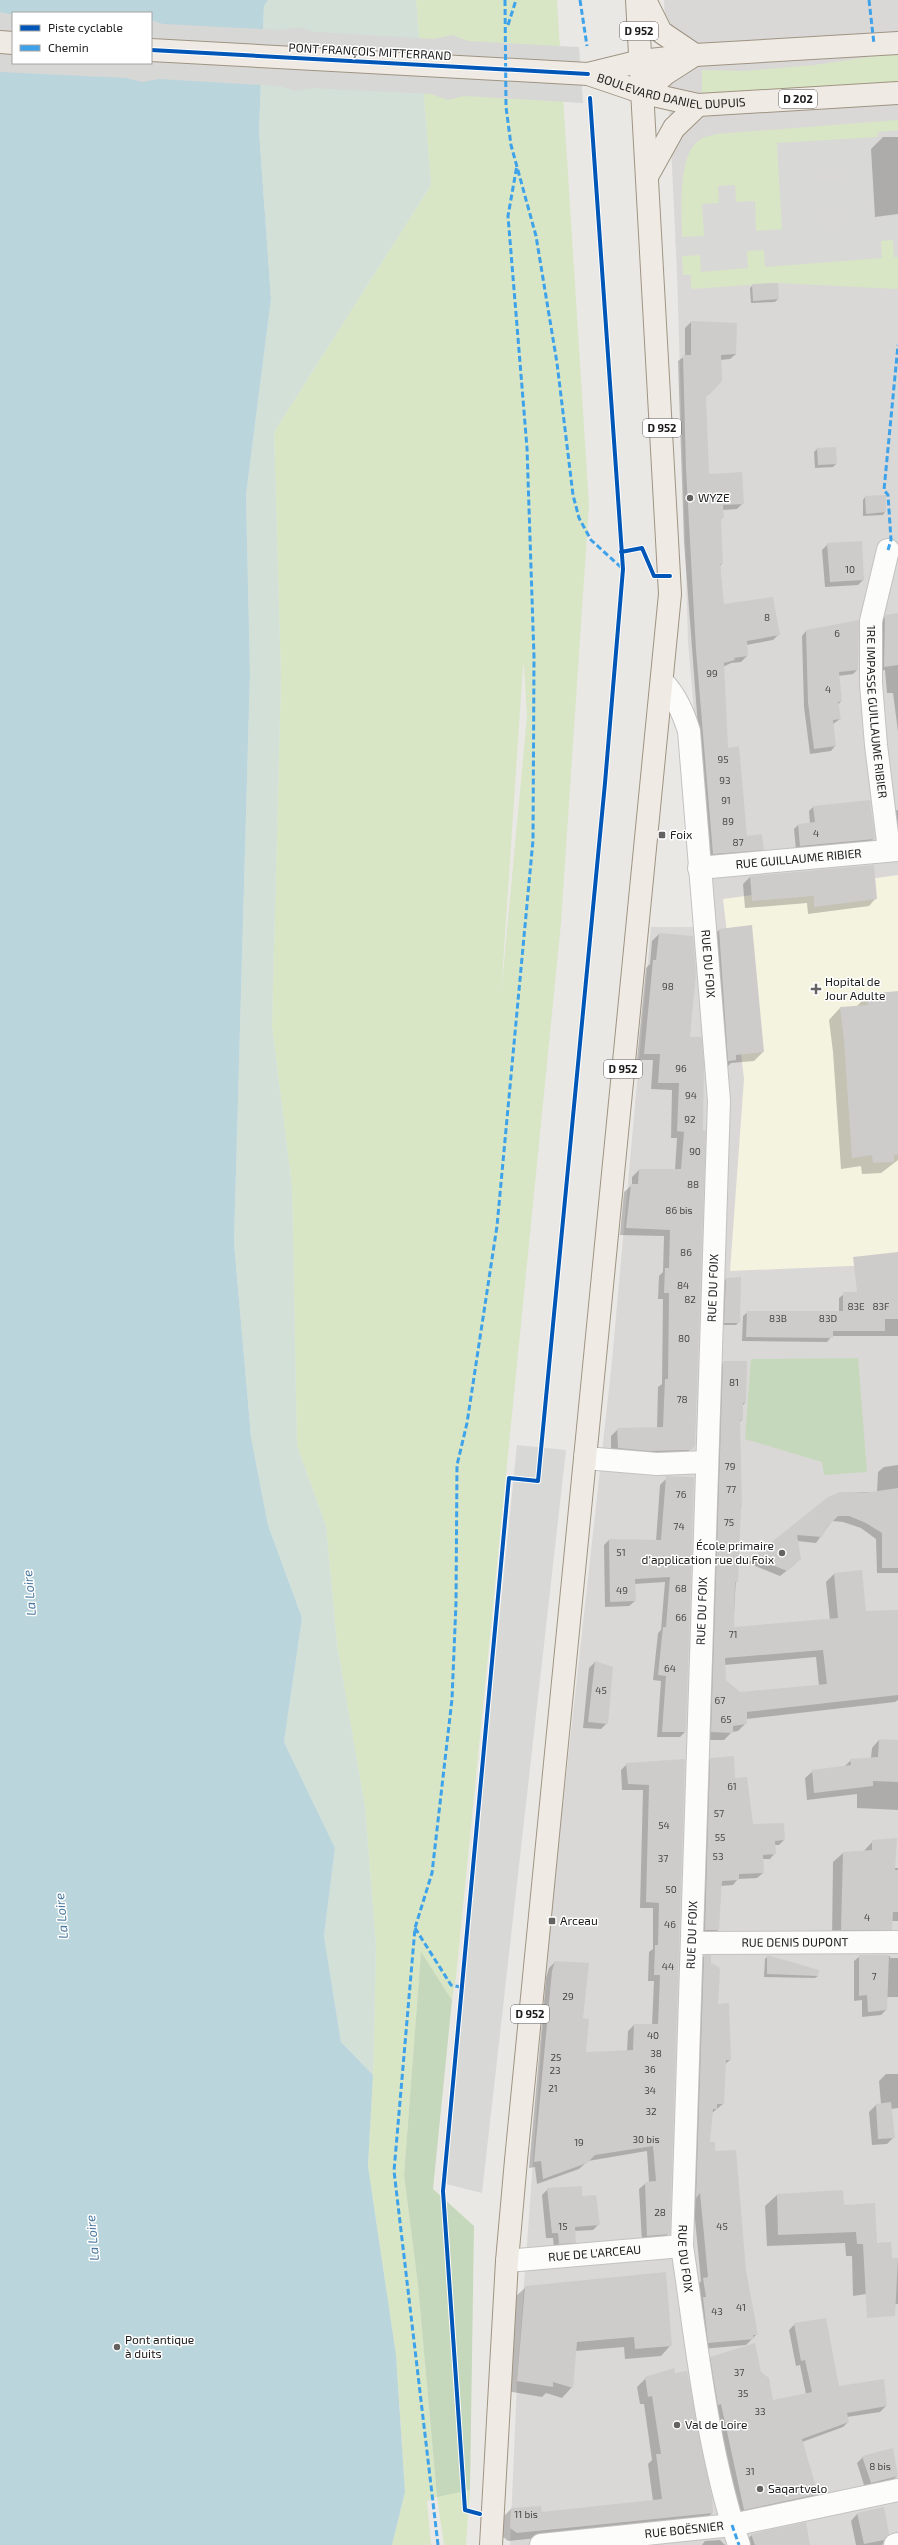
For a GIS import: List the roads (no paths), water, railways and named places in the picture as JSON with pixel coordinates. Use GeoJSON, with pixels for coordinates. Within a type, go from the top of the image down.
{"type":"FeatureCollection","features":[{"type":"Feature","properties":{"kind":"main road","name":"D 952"},"geometry":{"type":"LineString","coordinates":[[491,2545],[507,2261],[584,1458],[670,594],[644,93],[637,0]]}},
{"type":"Feature","properties":{"kind":"main road"},"geometry":{"type":"LineString","coordinates":[[644,93],[665,74],[695,55],[661,32],[645,0]]}},
{"type":"Feature","properties":{"kind":"main road"},"geometry":{"type":"LineString","coordinates":[[0,42],[12,43]]}},
{"type":"Feature","properties":{"kind":"main road","name":"BOULEVARD DANIEL DUPUIS"},"geometry":{"type":"LineString","coordinates":[[585,74],[641,61],[695,55],[898,43]]}},
{"type":"Feature","properties":{"kind":"main road","name":"PONT FRANÇOIS MITTERRAND"},"geometry":{"type":"LineString","coordinates":[[152,50],[585,74]]}},
{"type":"Feature","properties":{"kind":"main road","name":"BOULEVARD DANIEL DUPUIS"},"geometry":{"type":"LineString","coordinates":[[585,74],[644,93],[698,105],[898,93]]}},
{"type":"Feature","properties":{"kind":"main road"},"geometry":{"type":"LineString","coordinates":[[648,174],[674,128],[698,105]]}},
{"type":"Feature","properties":{"kind":"street","name":"1RE IMPASSE GUILLAUME RIBIER"},"geometry":{"type":"LineString","coordinates":[[888,550],[871,621],[871,652],[876,745],[894,850]]}},
{"type":"Feature","properties":{"kind":"street","name":"RUE DU FOIX"},"geometry":{"type":"LineString","coordinates":[[662,681],[673,693],[683,712],[689,731],[699,868],[707,937],[719,1101],[682,2246],[707,2412],[732,2525],[739,2545]]}},
{"type":"Feature","properties":{"kind":"street","name":"RUE GUILLAUME RIBIER"},"geometry":{"type":"LineString","coordinates":[[699,868],[894,850]]}},
{"type":"Feature","properties":{"kind":"street"},"geometry":{"type":"LineString","coordinates":[[584,1458],[658,1464],[707,1462]]}},
{"type":"Feature","properties":{"kind":"street","name":"RUE DENIS DUPONT"},"geometry":{"type":"LineString","coordinates":[[692,1943],[898,1942]]}},
{"type":"Feature","properties":{"kind":"street","name":"RUE DE L'ARCEAU"},"geometry":{"type":"LineString","coordinates":[[507,2261],[682,2246]]}},
{"type":"Feature","properties":{"kind":"street","name":"RUE BOËSNIER"},"geometry":{"type":"LineString","coordinates":[[540,2545],[732,2525],[898,2490]]}},
{"type":"Feature","properties":{"kind":"water","name":"La Loire"},"geometry":{"type":"Polygon","coordinates":[[[0,0],[268,0],[264,6],[259,131],[271,299],[246,495],[250,673],[234,1242],[251,1437],[268,1525],[302,1618],[284,1742],[335,1848],[324,1936],[341,2042],[373,2075],[368,2166],[396,2355],[405,2492],[392,2545],[0,2545],[0,0]]]}},
{"type":"Feature","properties":{"kind":"place","name":"WYZE"},"geometry":{"type":"Point","coordinates":[690,498]}},
{"type":"Feature","properties":{"kind":"place","name":"Foix"},"geometry":{"type":"Point","coordinates":[662,835]}},
{"type":"Feature","properties":{"kind":"place","name":"Hopital de Jour Adulte"},"geometry":{"type":"Point","coordinates":[816,989]}},
{"type":"Feature","properties":{"kind":"place","name":"École primaire d'application rue du Foix"},"geometry":{"type":"Point","coordinates":[782,1553]}},
{"type":"Feature","properties":{"kind":"place","name":"Arceau"},"geometry":{"type":"Point","coordinates":[552,1921]}},
{"type":"Feature","properties":{"kind":"place","name":"Pont antique à duits"},"geometry":{"type":"Point","coordinates":[117,2347]}},
{"type":"Feature","properties":{"kind":"place","name":"Val de Loire"},"geometry":{"type":"Point","coordinates":[677,2425]}},
{"type":"Feature","properties":{"kind":"place","name":"Saqartvelo"},"geometry":{"type":"Point","coordinates":[760,2489]}}]}
